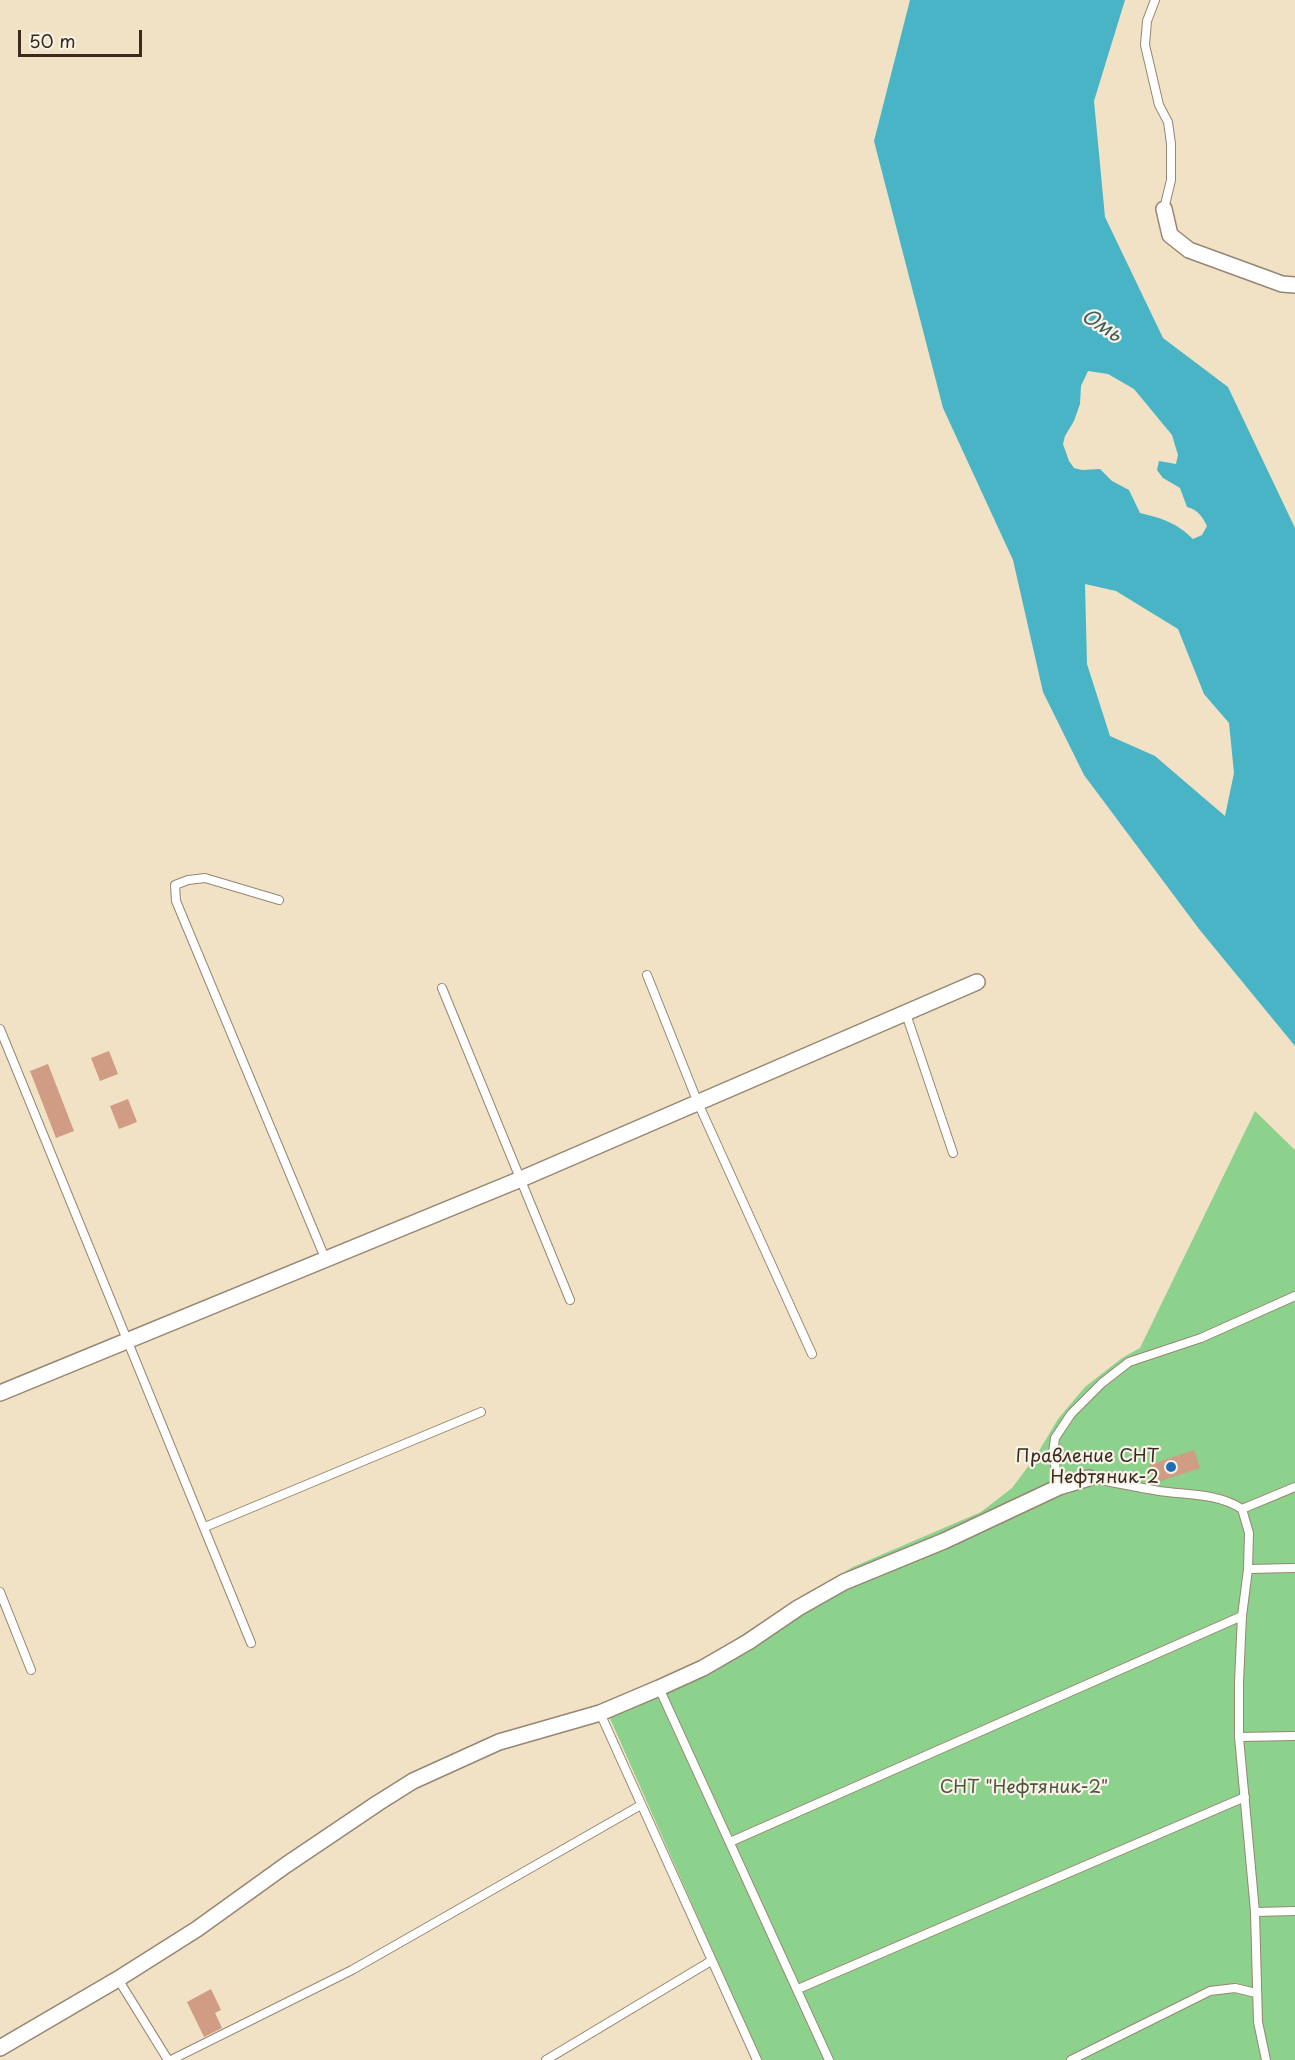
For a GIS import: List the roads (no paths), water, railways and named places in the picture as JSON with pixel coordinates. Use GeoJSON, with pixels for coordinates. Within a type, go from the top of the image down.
{"type":"FeatureCollection","features":[{"type":"Feature","properties":{"kind":"street"},"geometry":{"type":"LineString","coordinates":[[1164,209],[1170,235],[1189,250],[1282,284],[1295,285]]}},
{"type":"Feature","properties":{"kind":"street"},"geometry":{"type":"LineString","coordinates":[[0,1393],[521,1179],[977,982]]}},
{"type":"Feature","properties":{"kind":"street"},"geometry":{"type":"LineString","coordinates":[[0,2048],[118,1979],[197,1929],[295,1858],[413,1781],[499,1742],[600,1713],[659,1688],[703,1668],[844,1582],[944,1541],[1059,1487],[1089,1478]]}},
{"type":"Feature","properties":{"kind":"lane"},"geometry":{"type":"LineString","coordinates":[[1155,0],[1147,21],[1145,45],[1159,105],[1168,122],[1172,144],[1171,180],[1164,209]]}},
{"type":"Feature","properties":{"kind":"lane"},"geometry":{"type":"LineString","coordinates":[[279,900],[205,878],[188,880],[176,885],[176,901],[325,1258]]}},
{"type":"Feature","properties":{"kind":"lane"},"geometry":{"type":"LineString","coordinates":[[647,975],[698,1103],[812,1354]]}},
{"type":"Feature","properties":{"kind":"lane"},"geometry":{"type":"LineString","coordinates":[[442,988],[570,1300]]}},
{"type":"Feature","properties":{"kind":"lane"},"geometry":{"type":"LineString","coordinates":[[906,1014],[952,1153]]}},
{"type":"Feature","properties":{"kind":"lane"},"geometry":{"type":"LineString","coordinates":[[0,1029],[251,1643]]}},
{"type":"Feature","properties":{"kind":"lane"},"geometry":{"type":"LineString","coordinates":[[1059,1487],[1053,1453],[1055,1438],[1071,1414],[1102,1383],[1129,1362],[1200,1338],[1295,1296]]}},
{"type":"Feature","properties":{"kind":"lane"},"geometry":{"type":"LineString","coordinates":[[205,1527],[481,1412]]}},
{"type":"Feature","properties":{"kind":"lane"},"geometry":{"type":"LineString","coordinates":[[1089,1478],[1160,1491],[1219,1498],[1242,1509],[1249,1533],[1248,1569],[1242,1616],[1239,1737],[1255,1912],[1258,2022],[1266,2060]]}},
{"type":"Feature","properties":{"kind":"lane"},"geometry":{"type":"LineString","coordinates":[[1242,1509],[1295,1487]]}},
{"type":"Feature","properties":{"kind":"lane"},"geometry":{"type":"LineString","coordinates":[[1248,1569],[1295,1568]]}},
{"type":"Feature","properties":{"kind":"lane"},"geometry":{"type":"LineString","coordinates":[[0,1592],[31,1670]]}},
{"type":"Feature","properties":{"kind":"lane"},"geometry":{"type":"LineString","coordinates":[[730,1842],[1242,1616]]}},
{"type":"Feature","properties":{"kind":"lane"},"geometry":{"type":"LineString","coordinates":[[659,1688],[829,2060]]}},
{"type":"Feature","properties":{"kind":"lane"},"geometry":{"type":"LineString","coordinates":[[600,1713],[757,2060]]}},
{"type":"Feature","properties":{"kind":"lane"},"geometry":{"type":"LineString","coordinates":[[1239,1737],[1295,1736]]}},
{"type":"Feature","properties":{"kind":"lane"},"geometry":{"type":"LineString","coordinates":[[798,1989],[1245,1797]]}},
{"type":"Feature","properties":{"kind":"lane"},"geometry":{"type":"LineString","coordinates":[[118,1979],[170,2060],[352,1970],[641,1805]]}},
{"type":"Feature","properties":{"kind":"lane"},"geometry":{"type":"LineString","coordinates":[[1255,1912],[1295,1911]]}},
{"type":"Feature","properties":{"kind":"lane"},"geometry":{"type":"LineString","coordinates":[[546,2060],[711,1960]]}},
{"type":"Feature","properties":{"kind":"lane"},"geometry":{"type":"LineString","coordinates":[[1071,2060],[1210,1991],[1235,1988],[1256,1993]]}},
{"type":"Feature","properties":{"kind":"water","name":"Омь"},"geometry":{"type":"Polygon","coordinates":[[[910,0],[1125,0],[1094,101],[1105,217],[1163,338],[1228,387],[1295,528],[1295,1046],[1199,929],[1084,775],[1043,692],[1013,560],[943,408],[874,141],[910,0]],[[1088,371],[1081,386],[1080,404],[1063,444],[1069,461],[1074,468],[1100,469],[1112,481],[1129,490],[1140,513],[1169,522],[1193,539],[1202,535],[1207,526],[1201,516],[1187,507],[1180,488],[1163,478],[1157,470],[1159,461],[1176,464],[1178,455],[1172,435],[1134,389],[1108,374],[1088,371]],[[1085,584],[1087,664],[1110,736],[1155,756],[1225,816],[1234,773],[1229,723],[1204,694],[1178,629],[1116,591],[1085,584]]]}},
{"type":"Feature","properties":{"kind":"place","name":"Правление СНТ Нефтяник-2"},"geometry":{"type":"Point","coordinates":[1171,1467]}},
{"type":"Feature","properties":{"kind":"park label","name":"СНТ \"Нефтяник-2\""},"geometry":{"type":"Point","coordinates":[1024,1788]}}]}
